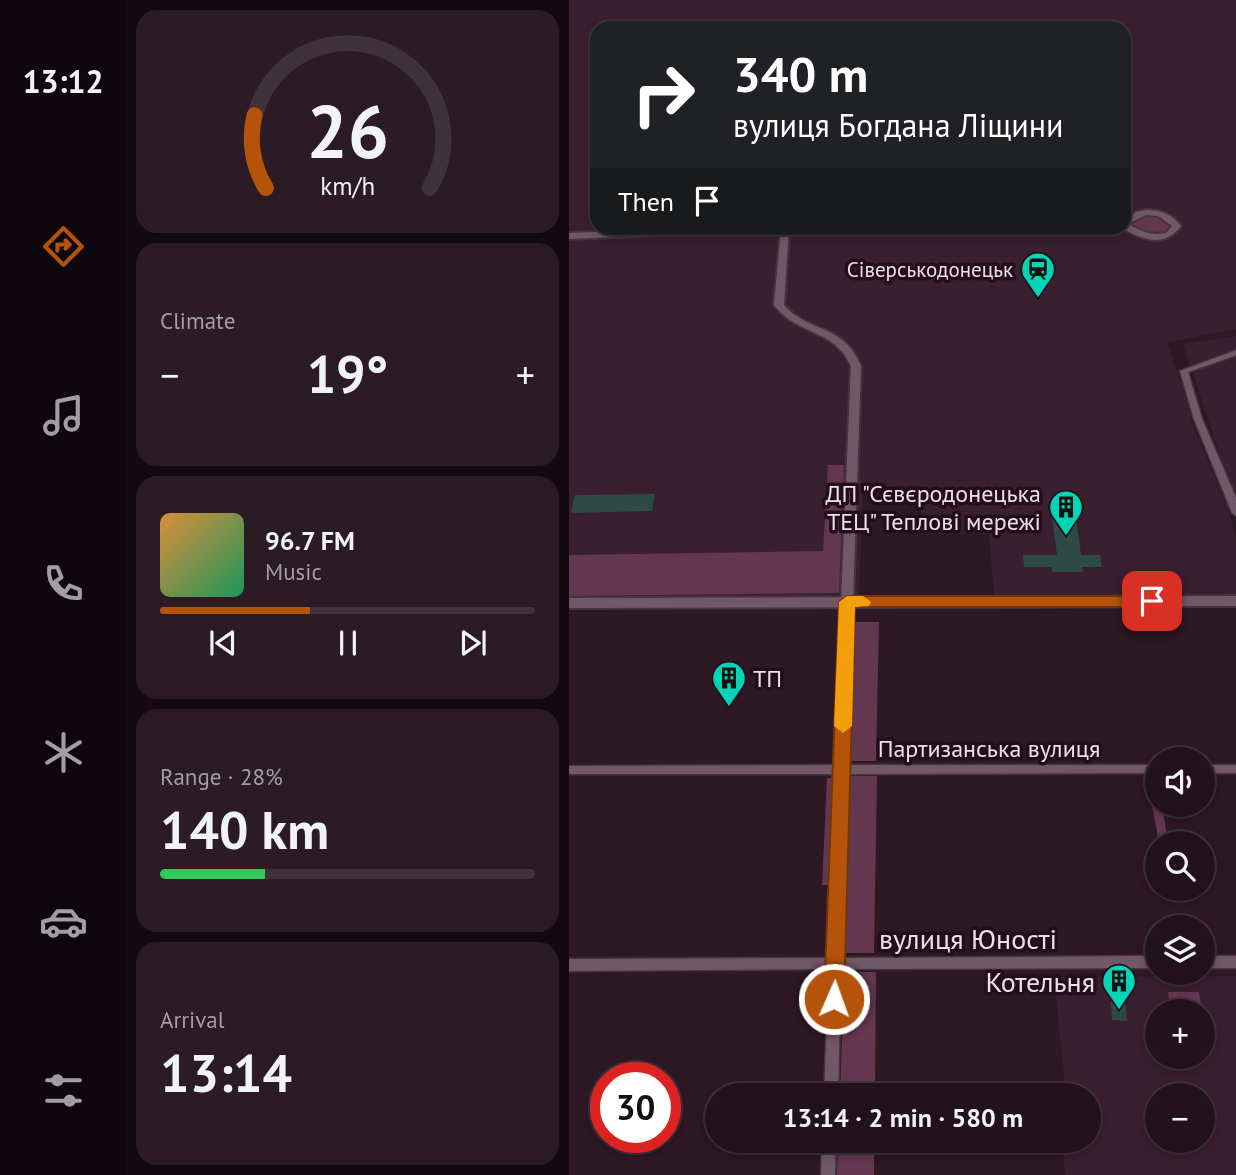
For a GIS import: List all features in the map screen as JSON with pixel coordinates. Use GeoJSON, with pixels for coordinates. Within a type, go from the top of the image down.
{"type":"FeatureCollection","features":[{"type":"Feature","properties":{"kind":"main road"},"geometry":{"type":"LineString","coordinates":[[569,603],[1236,601]]}},
{"type":"Feature","properties":{"kind":"street"},"geometry":{"type":"LineString","coordinates":[[1131,219],[1137,214],[1153,213],[1167,216],[1177,226],[1169,236],[1151,238],[1131,230]]}},
{"type":"Feature","properties":{"kind":"street"},"geometry":{"type":"LineString","coordinates":[[569,236],[591,235]]}},
{"type":"Feature","properties":{"kind":"street"},"geometry":{"type":"LineString","coordinates":[[784,235],[779,305],[791,318],[842,340],[852,350],[856,366],[831,1083]]}},
{"type":"Feature","properties":{"kind":"street"},"geometry":{"type":"LineString","coordinates":[[1236,352],[1184,371],[1202,430],[1236,513]]}},
{"type":"Feature","properties":{"kind":"street","name":"Партизанська вулиця"},"geometry":{"type":"LineString","coordinates":[[569,770],[1145,769]]}},
{"type":"Feature","properties":{"kind":"street"},"geometry":{"type":"LineString","coordinates":[[1215,769],[1236,769]]}},
{"type":"Feature","properties":{"kind":"street","name":"вулиця Юності"},"geometry":{"type":"LineString","coordinates":[[569,965],[1145,962]]}},
{"type":"Feature","properties":{"kind":"street"},"geometry":{"type":"LineString","coordinates":[[1215,962],[1236,962]]}},
{"type":"Feature","properties":{"kind":"street"},"geometry":{"type":"LineString","coordinates":[[828,1175],[829,1153]]}},
{"type":"Feature","properties":{"kind":"shaded area"},"geometry":{"type":"Polygon","coordinates":[[[569,0],[1236,0],[1236,329],[1167,342],[1189,405],[1192,424],[1227,505],[1236,537],[1236,594],[994,595],[989,534],[922,534],[920,486],[863,487],[859,595],[569,597],[569,0]]]}},
{"type":"Feature","properties":{"kind":"shaded area"},"geometry":{"type":"Polygon","coordinates":[[[1146,215],[1162,217],[1172,227],[1158,235],[1132,228],[1132,221],[1146,215]]]}},
{"type":"Feature","properties":{"kind":"shaded area"},"geometry":{"type":"Polygon","coordinates":[[[1236,336],[1236,503],[1183,344],[1236,336]]]}},
{"type":"Feature","properties":{"kind":"shaded area"},"geometry":{"type":"Polygon","coordinates":[[[828,465],[844,465],[839,593],[569,596],[569,555],[823,551],[828,465]]]}},
{"type":"Feature","properties":{"kind":"shaded area"},"geometry":{"type":"Polygon","coordinates":[[[853,622],[879,622],[876,761],[848,761],[853,622]]]}},
{"type":"Feature","properties":{"kind":"shaded area"},"geometry":{"type":"Polygon","coordinates":[[[850,776],[877,776],[874,953],[845,953],[850,776]]]}},
{"type":"Feature","properties":{"kind":"shaded area"},"geometry":{"type":"Polygon","coordinates":[[[827,778],[835,778],[832,885],[822,885],[827,778]]]}},
{"type":"Feature","properties":{"kind":"shaded area"},"geometry":{"type":"Polygon","coordinates":[[[1154,817],[1164,817],[1166,831],[1157,831],[1154,817]]]}},
{"type":"Feature","properties":{"kind":"shaded area"},"geometry":{"type":"Polygon","coordinates":[[[844,972],[876,972],[875,1083],[840,1083],[844,972]]]}},
{"type":"Feature","properties":{"kind":"shaded area"},"geometry":{"type":"Polygon","coordinates":[[[1145,976],[1145,985],[1215,985],[1215,976],[1236,976],[1236,1175],[1065,1175],[1063,1153],[1101,1153],[1101,1083],[1065,1083],[1054,977],[1145,976]]]}},
{"type":"Feature","properties":{"kind":"shaded area"},"geometry":{"type":"Polygon","coordinates":[[[1168,992],[1199,992],[1200,999],[1169,999],[1168,992]]]}},
{"type":"Feature","properties":{"kind":"shaded area"},"geometry":{"type":"Polygon","coordinates":[[[838,1153],[874,1153],[874,1175],[837,1175],[838,1153]]]}},
{"type":"Feature","properties":{"kind":"building"},"geometry":{"type":"Polygon","coordinates":[[[655,494],[652,511],[571,513],[575,495],[655,494]]]}},
{"type":"Feature","properties":{"kind":"building","name":"ДП \"Сєвєродонецька ТЕЦ\" Теплові мережі"},"geometry":{"type":"Polygon","coordinates":[[[1076,518],[1081,555],[1100,555],[1102,567],[1082,567],[1083,572],[1052,572],[1052,567],[1024,567],[1023,555],[1057,555],[1052,519],[1076,518]]]}},
{"type":"Feature","properties":{"kind":"building","name":"Котельня"},"geometry":{"type":"Polygon","coordinates":[[[1111,1001],[1125,1001],[1127,1021],[1112,1020],[1111,1001]]]}},
{"type":"Feature","properties":{"kind":"slow traffic"},"geometry":{"type":"LineString","coordinates":[[843,726],[847,602],[863,602]]}},
{"type":"Feature","properties":{"kind":"place","name":"Сіверськодонецьк"},"geometry":{"type":"Point","coordinates":[1038,299]}},
{"type":"Feature","properties":{"kind":"place","name":"ДП \"Сєвєродонецька ТЕЦ\" Теплові мережі"},"geometry":{"type":"Point","coordinates":[1066,537]}},
{"type":"Feature","properties":{"kind":"place","name":"ТП"},"geometry":{"type":"Point","coordinates":[729,708]}},
{"type":"Feature","properties":{"kind":"place","name":"Котельня"},"geometry":{"type":"Point","coordinates":[1119,1011]}},
{"type":"Feature","properties":{"kind":"route"},"geometry":{"type":"LineString","coordinates":[[834,999],[847,602],[1152,601]]}}]}
